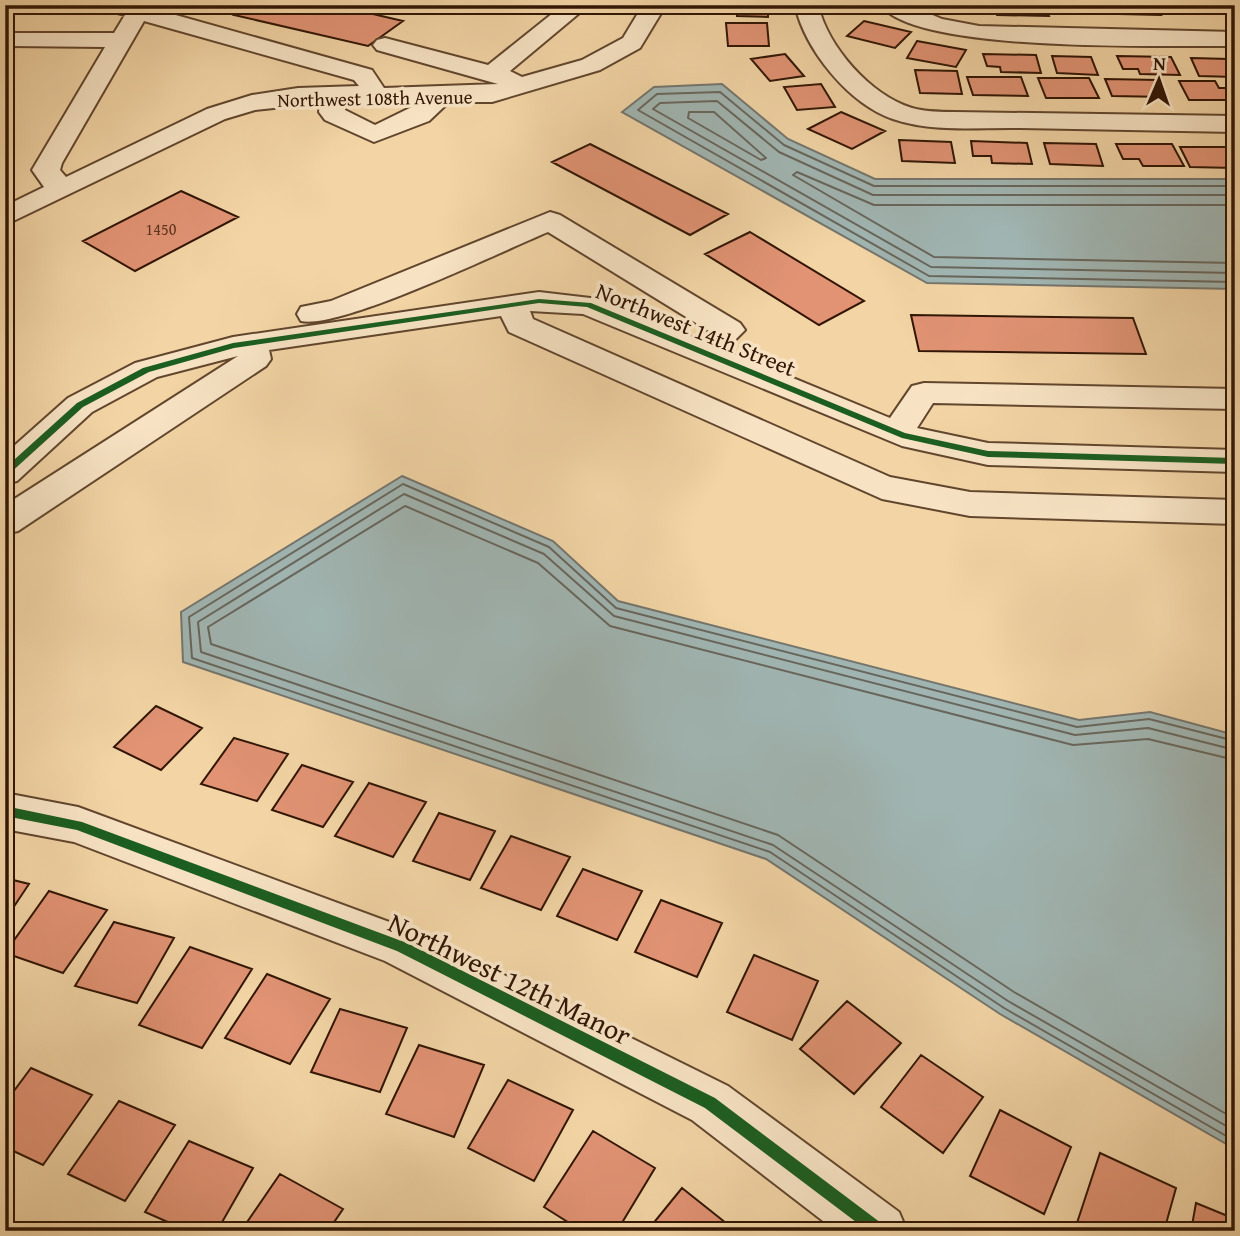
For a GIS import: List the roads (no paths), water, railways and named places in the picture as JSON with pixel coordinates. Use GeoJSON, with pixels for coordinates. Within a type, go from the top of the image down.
{"type":"FeatureCollection","features":[{"type":"Feature","properties":{"kind":"street"},"geometry":{"type":"LineString","coordinates":[[493,74],[578,5]]}},
{"type":"Feature","properties":{"kind":"street","name":"Northwest 108th Avenue"},"geometry":{"type":"LineString","coordinates":[[5,216],[216,114],[253,103],[298,96],[440,97],[492,94],[591,65],[632,43],[655,5]]}},
{"type":"Feature","properties":{"kind":"street"},"geometry":{"type":"LineString","coordinates":[[806,5],[813,27],[840,67],[881,103],[901,113],[928,117],[1235,124]]}},
{"type":"Feature","properties":{"kind":"street"},"geometry":{"type":"LineString","coordinates":[[892,5],[909,16],[937,26],[979,33],[1078,25],[1235,39]]}},
{"type":"Feature","properties":{"kind":"street"},"geometry":{"type":"LineString","coordinates":[[65,187],[50,179],[46,170],[48,163],[122,40],[126,8],[363,75],[372,85],[368,96]]}},
{"type":"Feature","properties":{"kind":"street"},"geometry":{"type":"LineString","coordinates":[[9,39],[122,40]]}},
{"type":"Feature","properties":{"kind":"street"},"geometry":{"type":"LineString","coordinates":[[385,45],[493,74],[520,87]]}},
{"type":"Feature","properties":{"kind":"street"},"geometry":{"type":"LineString","coordinates":[[334,96],[334,115],[374,134],[426,112],[436,105],[440,97]]}},
{"type":"Feature","properties":{"kind":"street"},"geometry":{"type":"LineString","coordinates":[[5,244],[240,126],[216,114]]}},
{"type":"Feature","properties":{"kind":"street"},"geometry":{"type":"LineString","coordinates":[[292,337],[287,318],[339,309],[550,221],[729,330],[704,353]]}},
{"type":"Feature","properties":{"kind":"street","name":"Northwest 14th Street"},"geometry":{"type":"LineString","coordinates":[[5,473],[80,405],[146,370],[252,343],[539,301],[588,305],[904,435],[988,454],[1235,461]]}},
{"type":"Feature","properties":{"kind":"street"},"geometry":{"type":"LineString","coordinates":[[512,305],[520,325],[882,487],[970,504],[1235,512]]}},
{"type":"Feature","properties":{"kind":"street"},"geometry":{"type":"LineString","coordinates":[[5,522],[255,359],[252,343]]}},
{"type":"Feature","properties":{"kind":"street"},"geometry":{"type":"LineString","coordinates":[[882,487],[901,463],[904,435],[924,393],[1235,399]]}},
{"type":"Feature","properties":{"kind":"street","name":"Northwest 12th Manor"},"geometry":{"type":"LineString","coordinates":[[5,811],[78,825],[402,947],[710,1103],[880,1231]]}},
{"type":"Feature","properties":{"kind":"water"},"geometry":{"type":"Polygon","coordinates":[[[722,84],[788,139],[875,179],[1235,179],[1235,289],[927,283],[622,112],[654,87],[722,84]]]}},
{"type":"Feature","properties":{"kind":"water"},"geometry":{"type":"Polygon","coordinates":[[[402,476],[553,541],[618,601],[1079,720],[1150,712],[1235,735],[1235,1149],[1000,1014],[766,859],[183,662],[181,612],[402,476]]]}}]}
